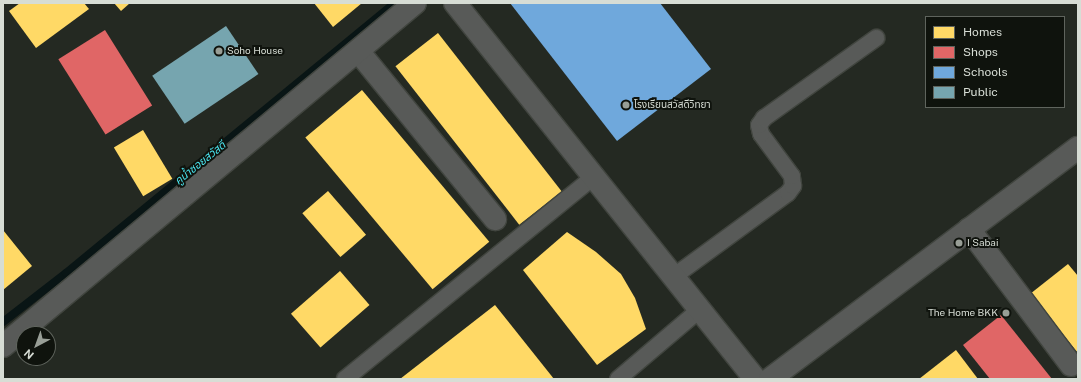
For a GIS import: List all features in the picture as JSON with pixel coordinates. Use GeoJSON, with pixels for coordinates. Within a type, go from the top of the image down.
{"type":"FeatureCollection","features":[{"type":"Feature","properties":{"kind":"street"},"geometry":{"type":"LineString","coordinates":[[3,346],[415,3]]}},
{"type":"Feature","properties":{"kind":"street"},"geometry":{"type":"LineString","coordinates":[[455,3],[592,178],[755,379]]}},
{"type":"Feature","properties":{"kind":"street"},"geometry":{"type":"LineString","coordinates":[[358,51],[494,219]]}},
{"type":"Feature","properties":{"kind":"street"},"geometry":{"type":"LineString","coordinates":[[770,379],[1078,148]]}},
{"type":"Feature","properties":{"kind":"street"},"geometry":{"type":"LineString","coordinates":[[969,229],[1071,366]]}},
{"type":"Feature","properties":{"kind":"lane"},"geometry":{"type":"LineString","coordinates":[[673,277],[788,193],[793,186],[792,176],[761,134],[759,125],[764,118],[876,38]]}},
{"type":"Feature","properties":{"kind":"lane"},"geometry":{"type":"LineString","coordinates":[[345,379],[489,268],[592,178]]}},
{"type":"Feature","properties":{"kind":"lane"},"geometry":{"type":"LineString","coordinates":[[618,379],[699,310]]}},
{"type":"Feature","properties":{"kind":"building: Homes"},"geometry":{"type":"Polygon","coordinates":[[[20,3],[84,3],[89,9],[36,48],[9,11],[20,3]]]}},
{"type":"Feature","properties":{"kind":"building: Homes"},"geometry":{"type":"Polygon","coordinates":[[[114,3],[130,3],[121,11],[114,3]]]}},
{"type":"Feature","properties":{"kind":"building: Homes"},"geometry":{"type":"Polygon","coordinates":[[[314,3],[362,3],[333,27],[314,3]]]}},
{"type":"Feature","properties":{"kind":"building: Homes"},"geometry":{"type":"Polygon","coordinates":[[[438,33],[562,191],[519,225],[395,66],[438,33]]]}},
{"type":"Feature","properties":{"kind":"building: Homes"},"geometry":{"type":"Polygon","coordinates":[[[362,90],[489,242],[433,289],[305,138],[362,90]]]}},
{"type":"Feature","properties":{"kind":"building: Homes"},"geometry":{"type":"Polygon","coordinates":[[[143,130],[172,179],[143,196],[114,148],[143,130]]]}},
{"type":"Feature","properties":{"kind":"building: Homes"},"geometry":{"type":"Polygon","coordinates":[[[328,191],[366,235],[340,257],[302,213],[328,191]]]}},
{"type":"Feature","properties":{"kind":"building: Homes"},"geometry":{"type":"Polygon","coordinates":[[[3,230],[32,266],[3,290],[3,230]]]}},
{"type":"Feature","properties":{"kind":"building: Homes"},"geometry":{"type":"Polygon","coordinates":[[[567,232],[596,252],[621,274],[635,298],[646,329],[597,365],[523,270],[567,232]]]}},
{"type":"Feature","properties":{"kind":"building: Homes"},"geometry":{"type":"Polygon","coordinates":[[[1068,264],[1078,276],[1078,353],[1030,294],[1068,264]]]}},
{"type":"Feature","properties":{"kind":"building: Homes"},"geometry":{"type":"Polygon","coordinates":[[[340,271],[370,305],[320,348],[291,314],[340,271]]]}},
{"type":"Feature","properties":{"kind":"building: Homes"},"geometry":{"type":"Polygon","coordinates":[[[495,305],[554,379],[400,379],[495,305]]]}},
{"type":"Feature","properties":{"kind":"building: Homes"},"geometry":{"type":"Polygon","coordinates":[[[956,350],[978,379],[919,379],[956,350]]]}},
{"type":"Feature","properties":{"kind":"building: Shops"},"geometry":{"type":"Polygon","coordinates":[[[105,30],[152,105],[106,135],[58,59],[105,30]]]}},
{"type":"Feature","properties":{"kind":"building: Shops"},"geometry":{"type":"Polygon","coordinates":[[[1001,315],[1052,379],[990,379],[963,345],[1001,315]]]}},
{"type":"Feature","properties":{"kind":"building: Schools","name":"โรงเรียนสวัสดีวิทยา"},"geometry":{"type":"Polygon","coordinates":[[[510,3],[660,3],[711,69],[617,141],[510,3]]]}},
{"type":"Feature","properties":{"kind":"building: Public"},"geometry":{"type":"Polygon","coordinates":[[[226,26],[258,74],[185,124],[152,76],[226,26]]]}},
{"type":"Feature","properties":{"kind":"waterway","name":"คูน้ำซอยสวัสดี"},"geometry":{"type":"LineString","coordinates":[[3,322],[66,273],[395,3]]}},
{"type":"Feature","properties":{"kind":"place","name":"Soho House"},"geometry":{"type":"Point","coordinates":[219,51]}},
{"type":"Feature","properties":{"kind":"place","name":"โรงเรียนสวัสดีวิทยา"},"geometry":{"type":"Point","coordinates":[626,105]}},
{"type":"Feature","properties":{"kind":"place","name":"I Sabai"},"geometry":{"type":"Point","coordinates":[959,243]}},
{"type":"Feature","properties":{"kind":"place","name":"The Home BKK"},"geometry":{"type":"Point","coordinates":[1006,313]}}]}
